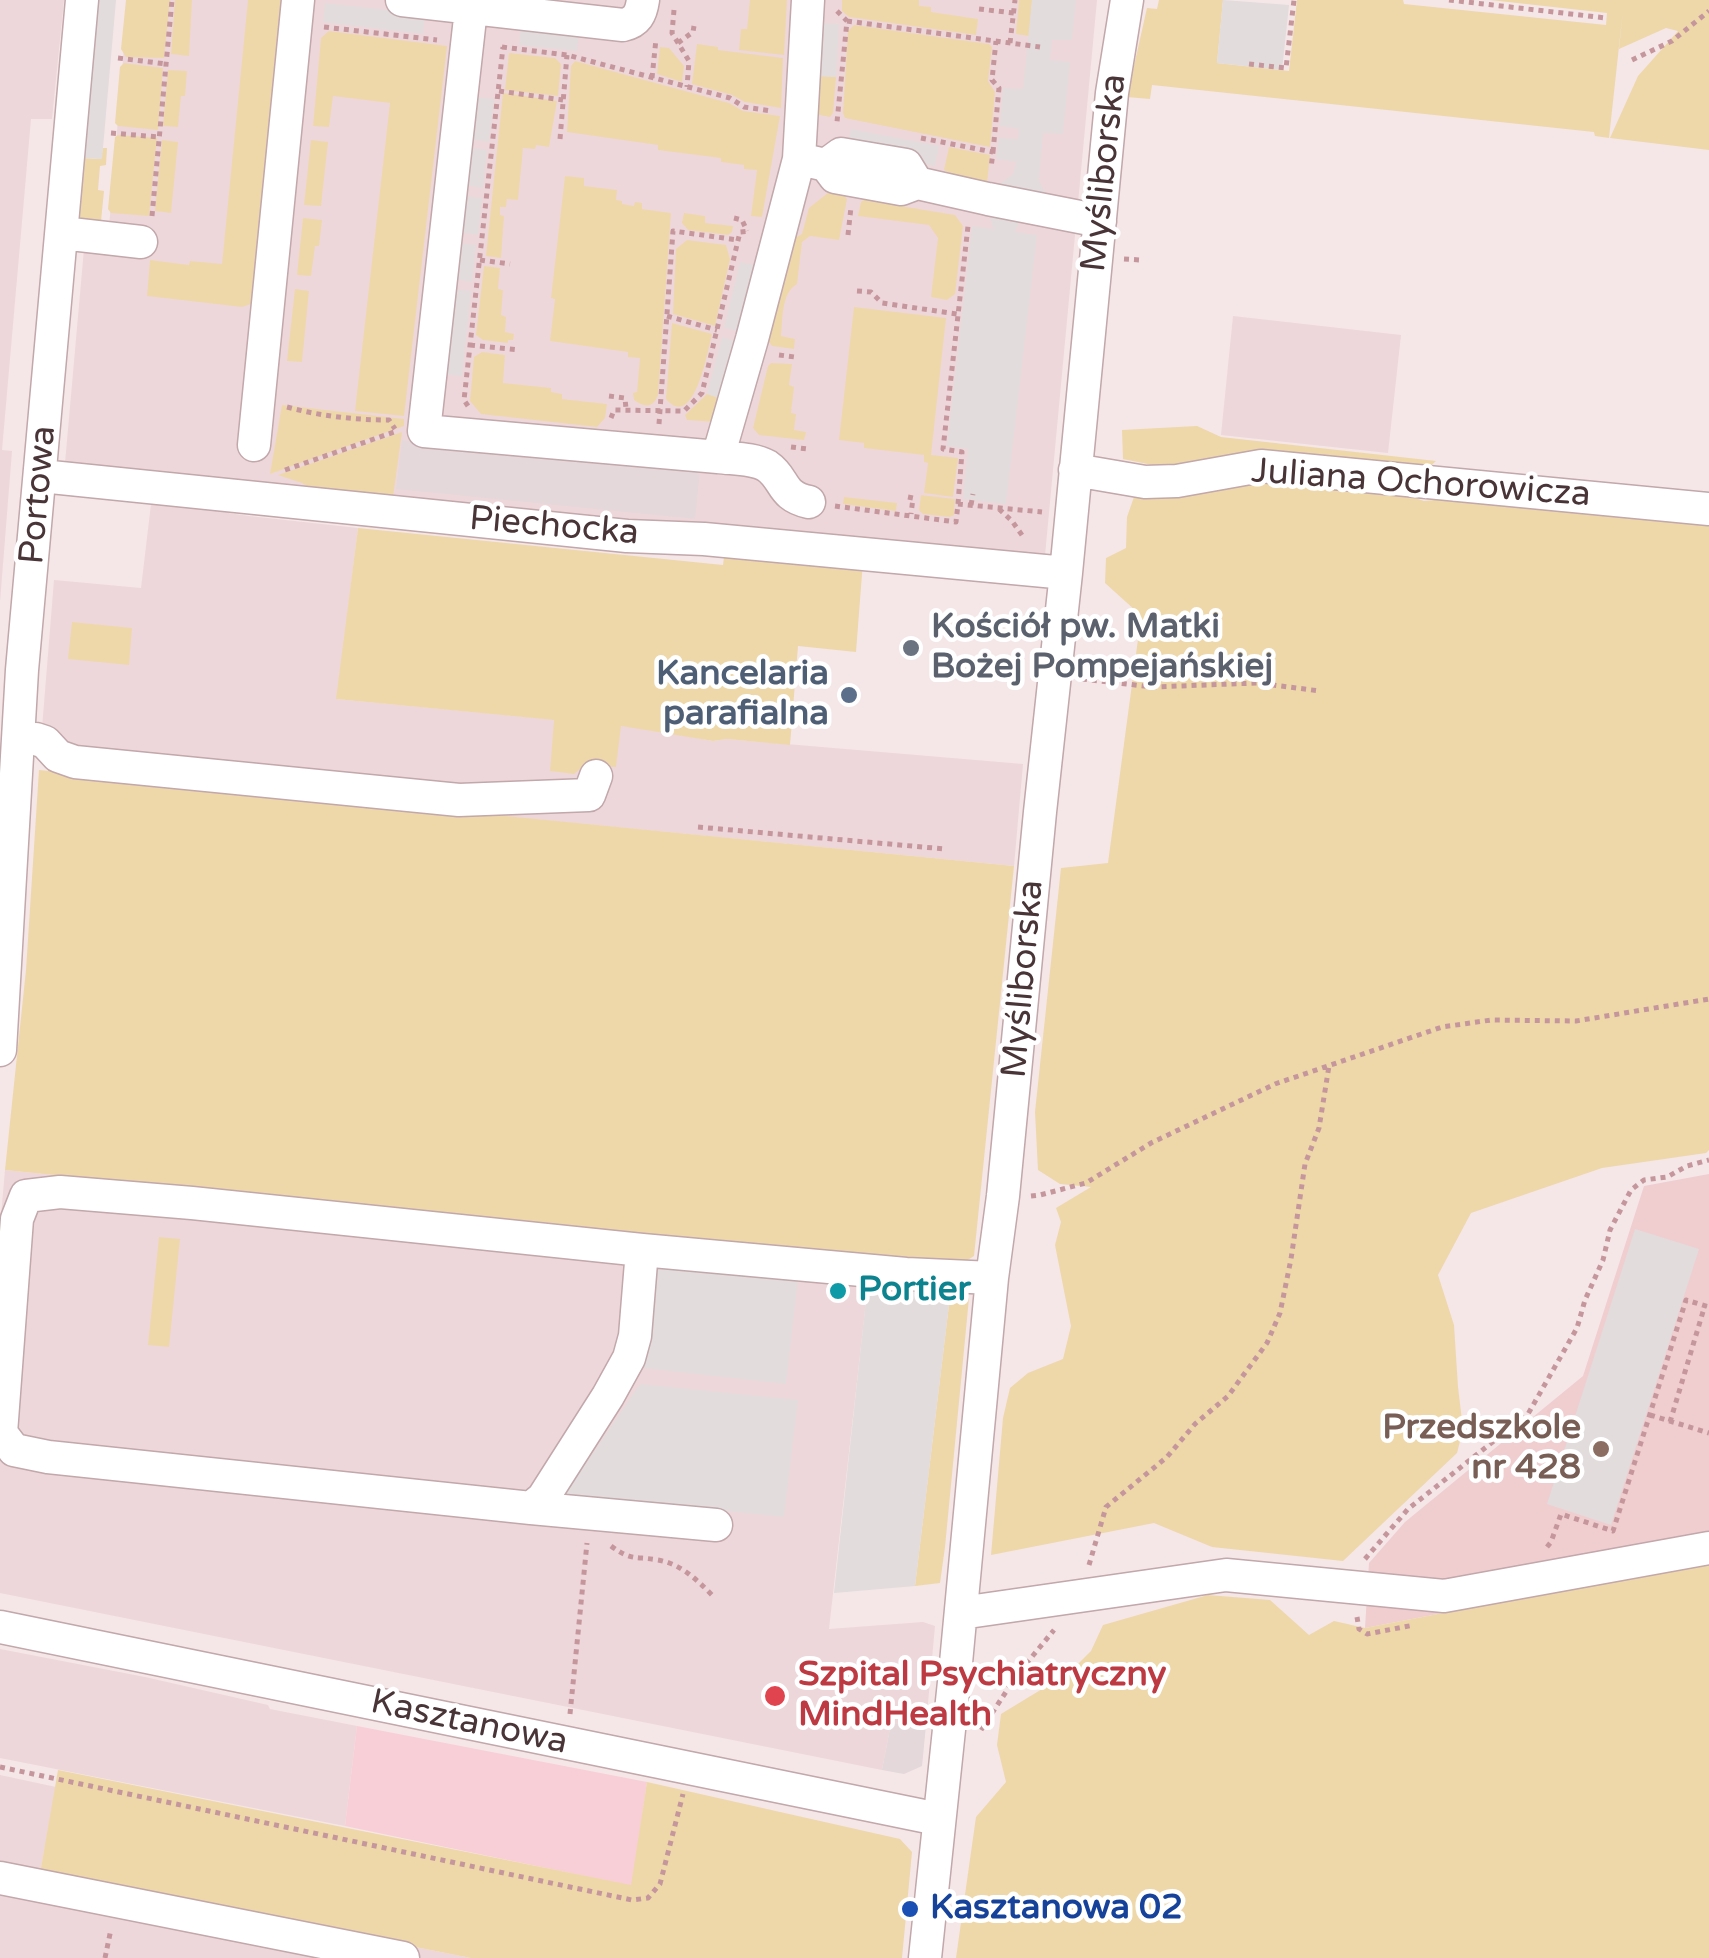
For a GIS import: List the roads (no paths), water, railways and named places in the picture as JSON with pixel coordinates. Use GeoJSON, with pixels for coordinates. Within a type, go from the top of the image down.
{"type":"FeatureCollection","features":[{"type":"Feature","properties":{"kind":"street","name":"Portowa"},"geometry":{"type":"LineString","coordinates":[[0,1050],[7,798],[41,476],[82,0]]}},
{"type":"Feature","properties":{"kind":"street"},"geometry":{"type":"LineString","coordinates":[[402,0],[623,25],[638,17],[643,0]]}},
{"type":"Feature","properties":{"kind":"street"},"geometry":{"type":"LineString","coordinates":[[718,457],[752,339],[812,162],[802,116],[808,0]]}},
{"type":"Feature","properties":{"kind":"street","name":"Myśliborska"},"geometry":{"type":"LineString","coordinates":[[924,1958],[1112,93],[1128,0]]}},
{"type":"Feature","properties":{"kind":"street"},"geometry":{"type":"LineString","coordinates":[[470,9],[424,431],[755,461],[771,469],[796,500],[809,502]]}},
{"type":"Feature","properties":{"kind":"street"},"geometry":{"type":"LineString","coordinates":[[254,444],[297,12]]}},
{"type":"Feature","properties":{"kind":"street"},"geometry":{"type":"LineString","coordinates":[[812,162],[835,177],[901,189],[918,182],[1100,221]]}},
{"type":"Feature","properties":{"kind":"street"},"geometry":{"type":"LineString","coordinates":[[62,233],[146,231]]}},
{"type":"Feature","properties":{"kind":"street","name":"Juliana Ochorowicza"},"geometry":{"type":"LineString","coordinates":[[1075,470],[1145,482],[1261,466],[1709,509]]}},
{"type":"Feature","properties":{"kind":"street","name":"Piechocka"},"geometry":{"type":"LineString","coordinates":[[41,476],[627,536],[1066,573]]}},
{"type":"Feature","properties":{"kind":"street"},"geometry":{"type":"LineString","coordinates":[[36,738],[58,756],[75,762],[459,800],[589,796],[596,776]]}},
{"type":"Feature","properties":{"kind":"street"},"geometry":{"type":"LineString","coordinates":[[716,1525],[48,1458],[14,1450],[1,1433],[18,1219],[26,1196],[60,1192],[642,1250],[992,1278]]}},
{"type":"Feature","properties":{"kind":"street"},"geometry":{"type":"LineString","coordinates":[[531,1508],[542,1498],[629,1358],[642,1250]]}},
{"type":"Feature","properties":{"kind":"street"},"geometry":{"type":"LineString","coordinates":[[961,1612],[1082,1587],[1226,1575],[1444,1596],[1709,1548]]}},
{"type":"Feature","properties":{"kind":"street","name":"Kasztanowa"},"geometry":{"type":"LineString","coordinates":[[0,1627],[938,1819]]}},
{"type":"Feature","properties":{"kind":"street"},"geometry":{"type":"LineString","coordinates":[[0,1878],[403,1958]]}},
{"type":"Feature","properties":{"kind":"place","name":"Kościół pw. Matki Bożej Pompejańskiej"},"geometry":{"type":"Point","coordinates":[911,648]}},
{"type":"Feature","properties":{"kind":"place","name":"Kancelaria parafialna"},"geometry":{"type":"Point","coordinates":[849,695]}},
{"type":"Feature","properties":{"kind":"place","name":"Portier"},"geometry":{"type":"Point","coordinates":[838,1291]}},
{"type":"Feature","properties":{"kind":"place","name":"Przedszkole nr 428"},"geometry":{"type":"Point","coordinates":[1601,1449]}},
{"type":"Feature","properties":{"kind":"place","name":"Szpital Psychiatryczny MindHealth"},"geometry":{"type":"Point","coordinates":[775,1696]}},
{"type":"Feature","properties":{"kind":"place","name":"Kasztanowa 02"},"geometry":{"type":"Point","coordinates":[910,1909]}}]}
